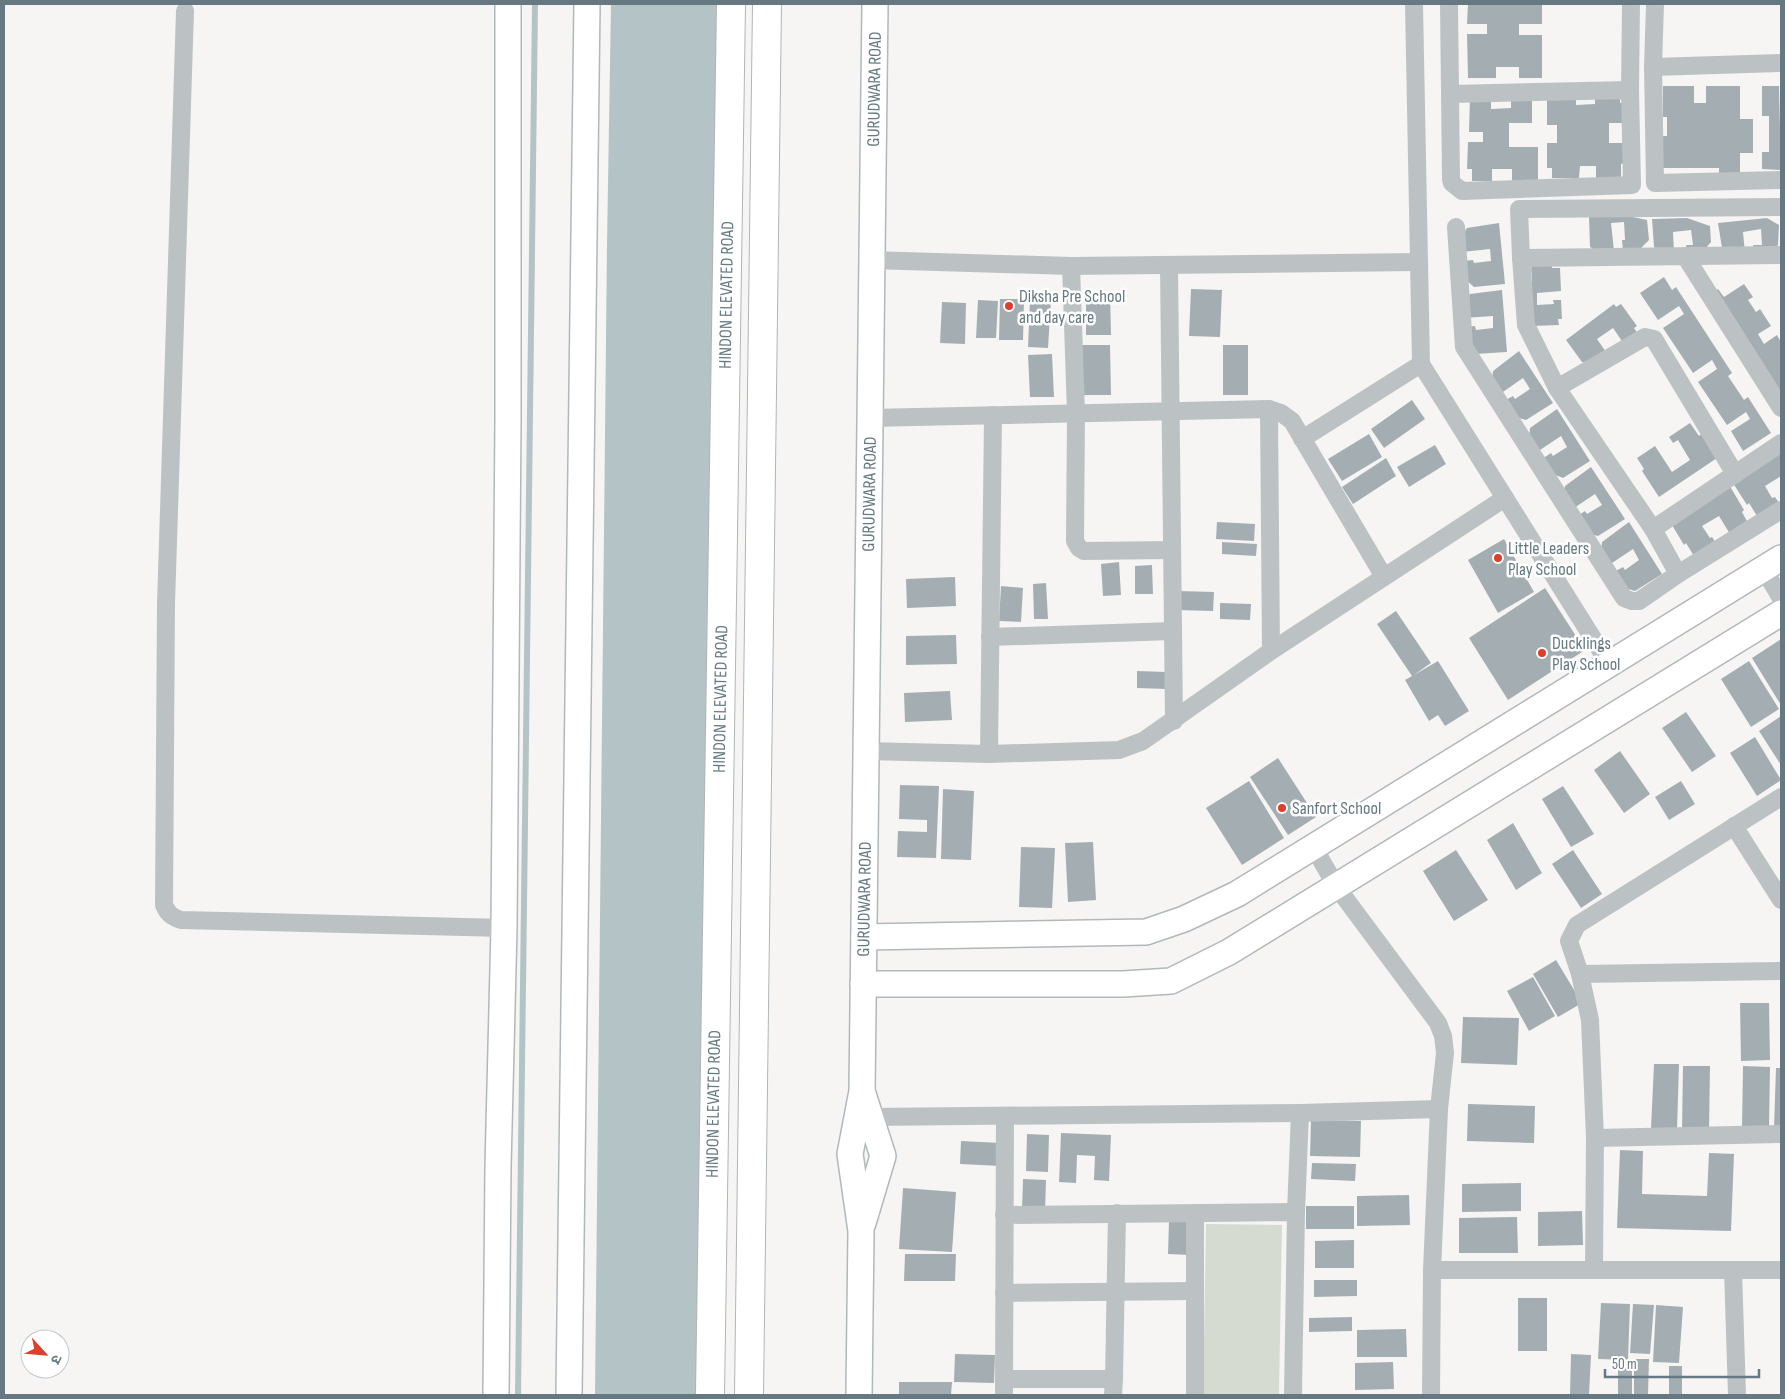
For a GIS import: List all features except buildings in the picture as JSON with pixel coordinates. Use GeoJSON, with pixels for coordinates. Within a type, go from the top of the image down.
{"type":"FeatureCollection","features":[{"type":"Feature","properties":{"kind":"highway","name":"HINDON ELEVATED ROAD"},"geometry":{"type":"LineString","coordinates":[[710,1395],[731,4]]}},
{"type":"Feature","properties":{"kind":"highway"},"geometry":{"type":"LineString","coordinates":[[749,1395],[767,4]]}},
{"type":"Feature","properties":{"kind":"street"},"geometry":{"type":"LineString","coordinates":[[496,1395],[498,1157],[504,928],[508,418],[508,4]]}},
{"type":"Feature","properties":{"kind":"street"},"geometry":{"type":"LineString","coordinates":[[568,1395],[587,4]]}},
{"type":"Feature","properties":{"kind":"street","name":"GURUDWARA ROAD"},"geometry":{"type":"LineString","coordinates":[[862,1091],[874,4]]}},
{"type":"Feature","properties":{"kind":"street"},"geometry":{"type":"LineString","coordinates":[[1414,4],[1421,364],[1608,664]]}},
{"type":"Feature","properties":{"kind":"street"},"geometry":{"type":"LineString","coordinates":[[1449,4],[1451,178],[1452,183],[1462,191],[1632,185],[1631,4]]}},
{"type":"Feature","properties":{"kind":"street"},"geometry":{"type":"LineString","coordinates":[[1655,4],[1653,67],[1655,183],[1781,180]]}},
{"type":"Feature","properties":{"kind":"street"},"geometry":{"type":"LineString","coordinates":[[185,10],[166,604],[164,905],[167,912],[181,920],[504,928]]}},
{"type":"Feature","properties":{"kind":"street"},"geometry":{"type":"LineString","coordinates":[[1653,67],[1781,63]]}},
{"type":"Feature","properties":{"kind":"street"},"geometry":{"type":"LineString","coordinates":[[1450,94],[1630,90]]}},
{"type":"Feature","properties":{"kind":"street"},"geometry":{"type":"LineString","coordinates":[[1678,574],[1653,529],[1557,388],[1526,326],[1519,209],[1781,207]]}},
{"type":"Feature","properties":{"kind":"street"},"geometry":{"type":"LineString","coordinates":[[1456,227],[1464,347],[1624,598],[1639,601],[1678,574],[1781,510]]}},
{"type":"Feature","properties":{"kind":"street"},"geometry":{"type":"LineString","coordinates":[[1521,258],[1781,255]]}},
{"type":"Feature","properties":{"kind":"street"},"geometry":{"type":"LineString","coordinates":[[1685,256],[1781,408]]}},
{"type":"Feature","properties":{"kind":"street"},"geometry":{"type":"LineString","coordinates":[[871,260],[1071,266],[1419,262]]}},
{"type":"Feature","properties":{"kind":"street"},"geometry":{"type":"LineString","coordinates":[[1169,265],[1174,720]]}},
{"type":"Feature","properties":{"kind":"street"},"geometry":{"type":"LineString","coordinates":[[1071,266],[1076,413],[1075,541],[1079,548],[1084,551],[1172,550]]}},
{"type":"Feature","properties":{"kind":"street"},"geometry":{"type":"LineString","coordinates":[[1557,388],[1645,337],[1654,339],[1734,474]]}},
{"type":"Feature","properties":{"kind":"street"},"geometry":{"type":"LineString","coordinates":[[1302,439],[1421,364]]}},
{"type":"Feature","properties":{"kind":"street"},"geometry":{"type":"LineString","coordinates":[[870,418],[1269,409],[1281,413],[1292,421],[1384,577]]}},
{"type":"Feature","properties":{"kind":"street"},"geometry":{"type":"LineString","coordinates":[[1269,409],[1271,651]]}},
{"type":"Feature","properties":{"kind":"street"},"geometry":{"type":"LineString","coordinates":[[989,754],[993,415]]}},
{"type":"Feature","properties":{"kind":"street"},"geometry":{"type":"LineString","coordinates":[[1653,529],[1781,443]]}},
{"type":"Feature","properties":{"kind":"street"},"geometry":{"type":"LineString","coordinates":[[866,751],[989,754],[1119,750],[1143,741],[1271,651],[1505,498]]}},
{"type":"Feature","properties":{"kind":"street"},"geometry":{"type":"LineString","coordinates":[[864,937],[1146,932],[1184,919],[1236,894],[1772,563],[1781,598]]}},
{"type":"Feature","properties":{"kind":"street"},"geometry":{"type":"LineString","coordinates":[[863,984],[1123,984],[1171,981],[1229,952],[1781,613]]}},
{"type":"Feature","properties":{"kind":"street"},"geometry":{"type":"LineString","coordinates":[[990,637],[1173,631]]}},
{"type":"Feature","properties":{"kind":"street"},"geometry":{"type":"LineString","coordinates":[[1594,1270],[1595,1138],[1590,1020],[1580,974],[1569,942],[1577,925],[1781,796]]}},
{"type":"Feature","properties":{"kind":"street"},"geometry":{"type":"LineString","coordinates":[[1734,826],[1781,900]]}},
{"type":"Feature","properties":{"kind":"street"},"geometry":{"type":"LineString","coordinates":[[1313,846],[1336,886],[1438,1023],[1443,1036],[1445,1054],[1439,1109],[1432,1270],[1432,1395]]}},
{"type":"Feature","properties":{"kind":"street"},"geometry":{"type":"LineString","coordinates":[[1580,974],[1781,971]]}},
{"type":"Feature","properties":{"kind":"street"},"geometry":{"type":"LineString","coordinates":[[861,1231],[883,1156],[862,1091]]}},
{"type":"Feature","properties":{"kind":"street"},"geometry":{"type":"LineString","coordinates":[[859,1395],[861,1231],[850,1154],[862,1091]]}},
{"type":"Feature","properties":{"kind":"street"},"geometry":{"type":"LineString","coordinates":[[870,1118],[1300,1113],[1439,1109]]}},
{"type":"Feature","properties":{"kind":"street"},"geometry":{"type":"LineString","coordinates":[[1293,1395],[1296,1212],[1300,1113]]}},
{"type":"Feature","properties":{"kind":"street"},"geometry":{"type":"LineString","coordinates":[[1005,1116],[1004,1387],[1113,1387],[1117,1213]]}},
{"type":"Feature","properties":{"kind":"street"},"geometry":{"type":"LineString","coordinates":[[1595,1138],[1781,1134]]}},
{"type":"Feature","properties":{"kind":"street"},"geometry":{"type":"LineString","coordinates":[[1004,1215],[1296,1212]]}},
{"type":"Feature","properties":{"kind":"street"},"geometry":{"type":"LineString","coordinates":[[1195,1213],[1195,1395]]}},
{"type":"Feature","properties":{"kind":"street"},"geometry":{"type":"LineString","coordinates":[[1432,1270],[1781,1270]]}},
{"type":"Feature","properties":{"kind":"street"},"geometry":{"type":"LineString","coordinates":[[1733,1270],[1737,1395]]}},
{"type":"Feature","properties":{"kind":"street"},"geometry":{"type":"LineString","coordinates":[[1004,1293],[1195,1291]]}},
{"type":"Feature","properties":{"kind":"shaded area"},"geometry":{"type":"Polygon","coordinates":[[[611,4],[725,4],[707,1395],[595,1395],[611,4]]]}},
{"type":"Feature","properties":{"kind":"shaded area"},"geometry":{"type":"Polygon","coordinates":[[[1206,1224],[1282,1225],[1279,1395],[1203,1395],[1206,1224]]]}},
{"type":"Feature","properties":{"kind":"waterway"},"geometry":{"type":"LineString","coordinates":[[518,1395],[535,4]]}},
{"type":"Feature","properties":{"kind":"place","name":"Diksha Pre School and day care"},"geometry":{"type":"Point","coordinates":[1009,306]}},
{"type":"Feature","properties":{"kind":"place","name":"Little Leaders Play School"},"geometry":{"type":"Point","coordinates":[1498,558]}},
{"type":"Feature","properties":{"kind":"place","name":"Ducklings Play School"},"geometry":{"type":"Point","coordinates":[1542,653]}},
{"type":"Feature","properties":{"kind":"place","name":"Sanfort School"},"geometry":{"type":"Point","coordinates":[1282,808]}}]}
